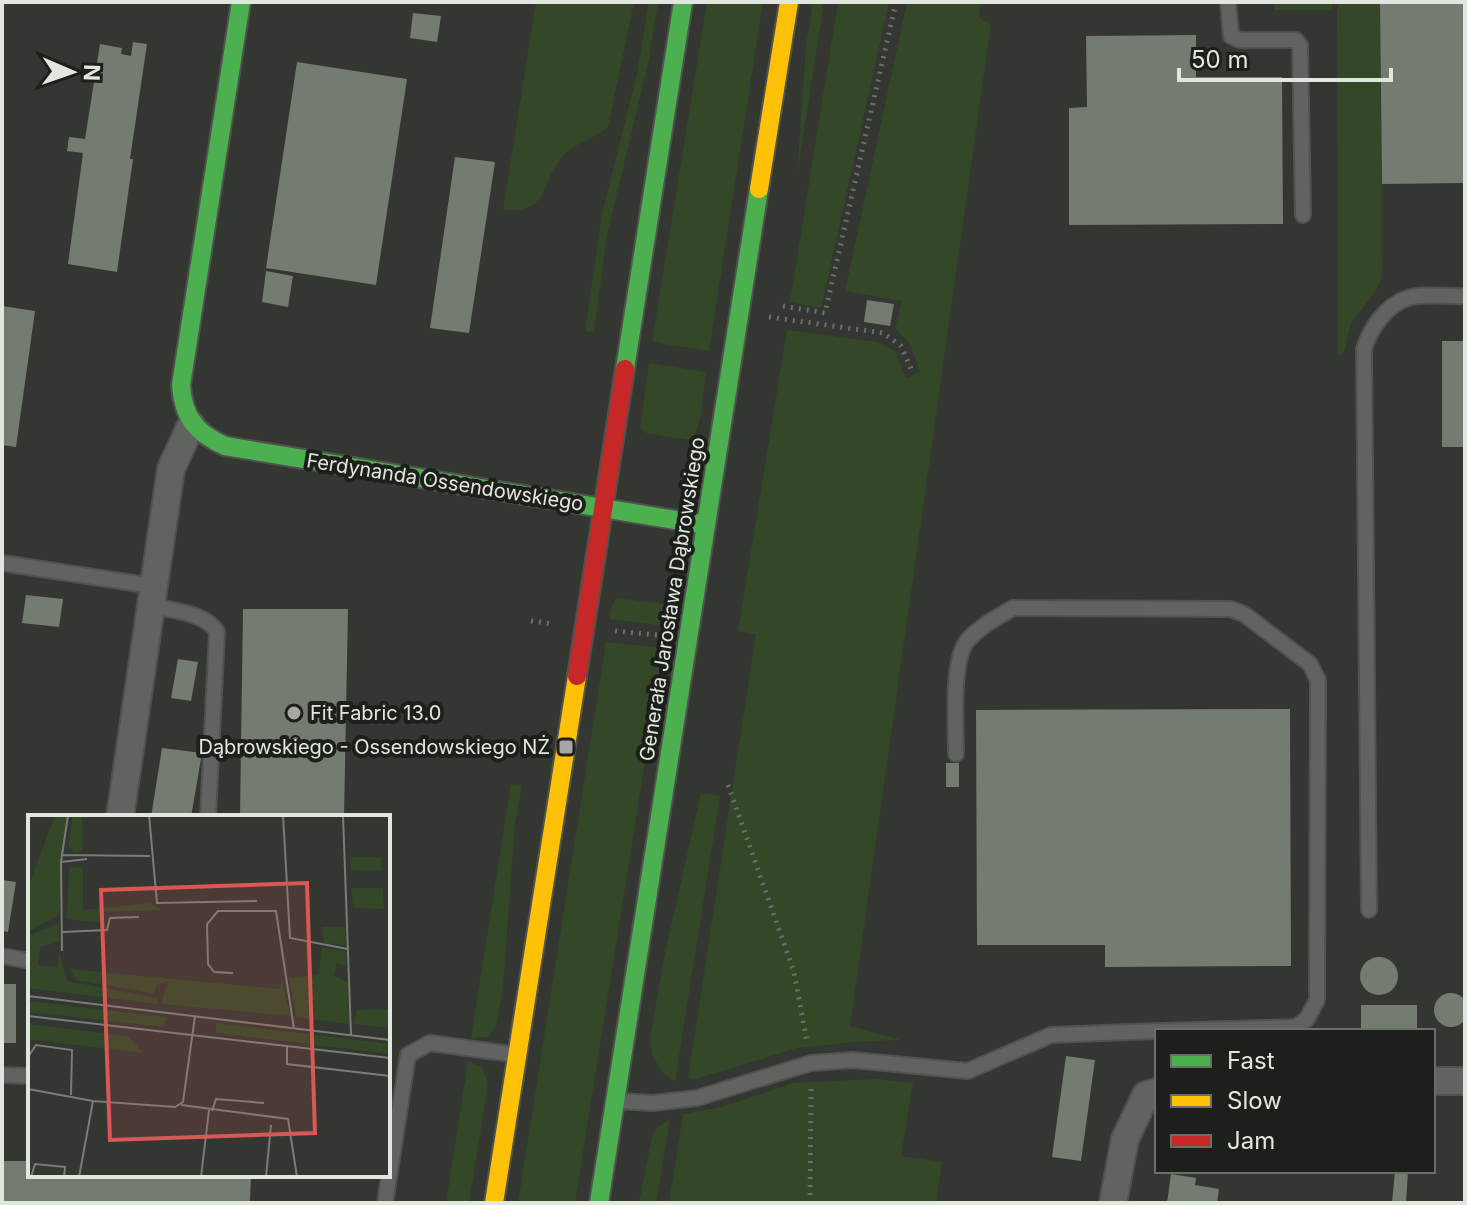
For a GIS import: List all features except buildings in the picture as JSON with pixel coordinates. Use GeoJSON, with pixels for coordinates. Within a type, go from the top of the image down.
{"type":"FeatureCollection","features":[{"type":"Feature","properties":{"kind":"main road"},"geometry":{"type":"LineString","coordinates":[[191,425],[182,405],[181,385],[241,2]]}},
{"type":"Feature","properties":{"kind":"main road"},"geometry":{"type":"LineString","coordinates":[[494,1203],[683,2]]}},
{"type":"Feature","properties":{"kind":"main road","name":"Generała Jarosława Dąbrowskiego"},"geometry":{"type":"LineString","coordinates":[[599,1203],[789,2]]}},
{"type":"Feature","properties":{"kind":"main road","name":"Ferdynanda Ossendowskiego"},"geometry":{"type":"LineString","coordinates":[[191,425],[206,438],[225,446],[706,525]]}},
{"type":"Feature","properties":{"kind":"street"},"geometry":{"type":"LineString","coordinates":[[120,815],[171,469],[191,425]]}},
{"type":"Feature","properties":{"kind":"street"},"geometry":{"type":"LineString","coordinates":[[1435,1081],[1465,1081]]}},
{"type":"Feature","properties":{"kind":"street"},"geometry":{"type":"LineString","coordinates":[[1113,1203],[1125,1139],[1146,1095],[1155,1093]]}},
{"type":"Feature","properties":{"kind":"lane"},"geometry":{"type":"LineString","coordinates":[[1228,2],[1231,36],[1240,40],[1296,40],[1300,45],[1303,215]]}},
{"type":"Feature","properties":{"kind":"lane"},"geometry":{"type":"LineString","coordinates":[[1369,910],[1364,349],[1368,334],[1377,322],[1408,297],[1465,296]]}},
{"type":"Feature","properties":{"kind":"lane"},"geometry":{"type":"LineString","coordinates":[[2,563],[152,596],[213,624],[217,632],[208,815]]}},
{"type":"Feature","properties":{"kind":"lane"},"geometry":{"type":"LineString","coordinates":[[956,754],[956,677],[964,644],[983,625],[1013,608],[1231,609],[1244,614],[1310,664],[1318,680],[1317,1000],[1307,1019],[1296,1027],[1228,1029]]}},
{"type":"Feature","properties":{"kind":"lane"},"geometry":{"type":"LineString","coordinates":[[2,956],[28,961]]}},
{"type":"Feature","properties":{"kind":"lane"},"geometry":{"type":"LineString","coordinates":[[615,1101],[653,1103],[697,1098],[811,1063],[853,1060],[968,1071],[1051,1035],[1155,1031]]}},
{"type":"Feature","properties":{"kind":"lane"},"geometry":{"type":"LineString","coordinates":[[390,1171],[408,1055],[430,1043],[518,1055]]}},
{"type":"Feature","properties":{"kind":"lane"},"geometry":{"type":"LineString","coordinates":[[2,1075],[28,1076]]}},
{"type":"Feature","properties":{"kind":"lane"},"geometry":{"type":"LineString","coordinates":[[385,1203],[389,1177]]}},
{"type":"Feature","properties":{"kind":"path"},"geometry":{"type":"LineString","coordinates":[[783,306],[825,313],[896,2]]}},
{"type":"Feature","properties":{"kind":"path"},"geometry":{"type":"LineString","coordinates":[[740,313],[883,333],[901,346],[912,371]]}},
{"type":"Feature","properties":{"kind":"path"},"geometry":{"type":"LineString","coordinates":[[531,621],[688,639]]}},
{"type":"Feature","properties":{"kind":"path"},"geometry":{"type":"LineString","coordinates":[[728,785],[794,972],[811,1063],[810,1203]]}},
{"type":"Feature","properties":{"kind":"green space"},"geometry":{"type":"Polygon","coordinates":[[[536,2],[634,2],[608,127],[566,153],[557,163],[538,200],[519,210],[503,210],[536,2]]]}},
{"type":"Feature","properties":{"kind":"green space"},"geometry":{"type":"Polygon","coordinates":[[[649,2],[658,2],[648,64],[607,235],[594,332],[585,331],[602,214],[637,74],[649,2]]]}},
{"type":"Feature","properties":{"kind":"green space"},"geometry":{"type":"Polygon","coordinates":[[[707,2],[763,2],[709,351],[652,342],[707,2]]]}},
{"type":"Feature","properties":{"kind":"green space"},"geometry":{"type":"Polygon","coordinates":[[[813,2],[824,2],[797,175],[806,46],[813,2]]]}},
{"type":"Feature","properties":{"kind":"green space"},"geometry":{"type":"Polygon","coordinates":[[[838,2],[889,2],[821,308],[790,302],[838,2]]]}},
{"type":"Feature","properties":{"kind":"green space"},"geometry":{"type":"Polygon","coordinates":[[[907,2],[981,2],[979,18],[991,24],[850,1026],[901,1040],[797,1048],[696,1079],[688,1078],[756,634],[738,631],[787,330],[877,342],[895,351],[906,378],[920,372],[910,344],[895,328],[902,301],[845,291],[907,2]]]}},
{"type":"Feature","properties":{"kind":"green space"},"geometry":{"type":"Polygon","coordinates":[[[1275,2],[1332,2],[1332,10],[1274,10],[1275,2]]]}},
{"type":"Feature","properties":{"kind":"green space"},"geometry":{"type":"Polygon","coordinates":[[[1337,2],[1380,2],[1382,277],[1375,292],[1351,323],[1344,352],[1338,356],[1337,2]]]}},
{"type":"Feature","properties":{"kind":"green space"},"geometry":{"type":"Polygon","coordinates":[[[649,363],[706,372],[700,420],[694,436],[689,440],[646,433],[640,427],[649,363]]]}},
{"type":"Feature","properties":{"kind":"green space"},"geometry":{"type":"Polygon","coordinates":[[[617,598],[663,604],[668,610],[666,626],[609,619],[617,598]]]}},
{"type":"Feature","properties":{"kind":"green space"},"geometry":{"type":"Polygon","coordinates":[[[606,642],[663,648],[575,1203],[518,1203],[606,642]]]}},
{"type":"Feature","properties":{"kind":"green space"},"geometry":{"type":"Polygon","coordinates":[[[511,784],[522,785],[515,824],[503,987],[496,1027],[488,1037],[471,1038],[511,784]]]}},
{"type":"Feature","properties":{"kind":"green space"},"geometry":{"type":"Polygon","coordinates":[[[701,793],[720,796],[675,1082],[663,1073],[652,1055],[650,1038],[665,953],[701,793]]]}},
{"type":"Feature","properties":{"kind":"green space"},"geometry":{"type":"Polygon","coordinates":[[[468,1061],[482,1067],[488,1084],[469,1203],[446,1203],[468,1061]]]}},
{"type":"Feature","properties":{"kind":"green space"},"geometry":{"type":"Polygon","coordinates":[[[874,1079],[913,1083],[901,1156],[942,1162],[936,1203],[669,1203],[683,1114],[721,1107],[793,1083],[874,1079]]]}},
{"type":"Feature","properties":{"kind":"green space"},"geometry":{"type":"Polygon","coordinates":[[[670,1119],[656,1203],[639,1203],[652,1136],[658,1127],[670,1119]]]}},
{"type":"Feature","properties":{"kind":"traffic: fast"},"geometry":{"type":"LineString","coordinates":[[241,2],[181,385],[185,406],[193,423],[225,446],[706,525]]}},
{"type":"Feature","properties":{"kind":"traffic: fast"},"geometry":{"type":"LineString","coordinates":[[625,369],[683,2]]}},
{"type":"Feature","properties":{"kind":"traffic: fast"},"geometry":{"type":"LineString","coordinates":[[599,1203],[759,189]]}},
{"type":"Feature","properties":{"kind":"traffic: slow"},"geometry":{"type":"LineString","coordinates":[[759,189],[789,2]]}},
{"type":"Feature","properties":{"kind":"traffic: slow"},"geometry":{"type":"LineString","coordinates":[[494,1203],[577,676]]}},
{"type":"Feature","properties":{"kind":"traffic: jam"},"geometry":{"type":"LineString","coordinates":[[577,676],[625,369]]}},
{"type":"Feature","properties":{"kind":"place","name":"Fit Fabric 13.0"},"geometry":{"type":"Point","coordinates":[294,713]}},
{"type":"Feature","properties":{"kind":"place","name":"Dąbrowskiego - Ossendowskiego NŻ"},"geometry":{"type":"Point","coordinates":[566,747]}}]}
